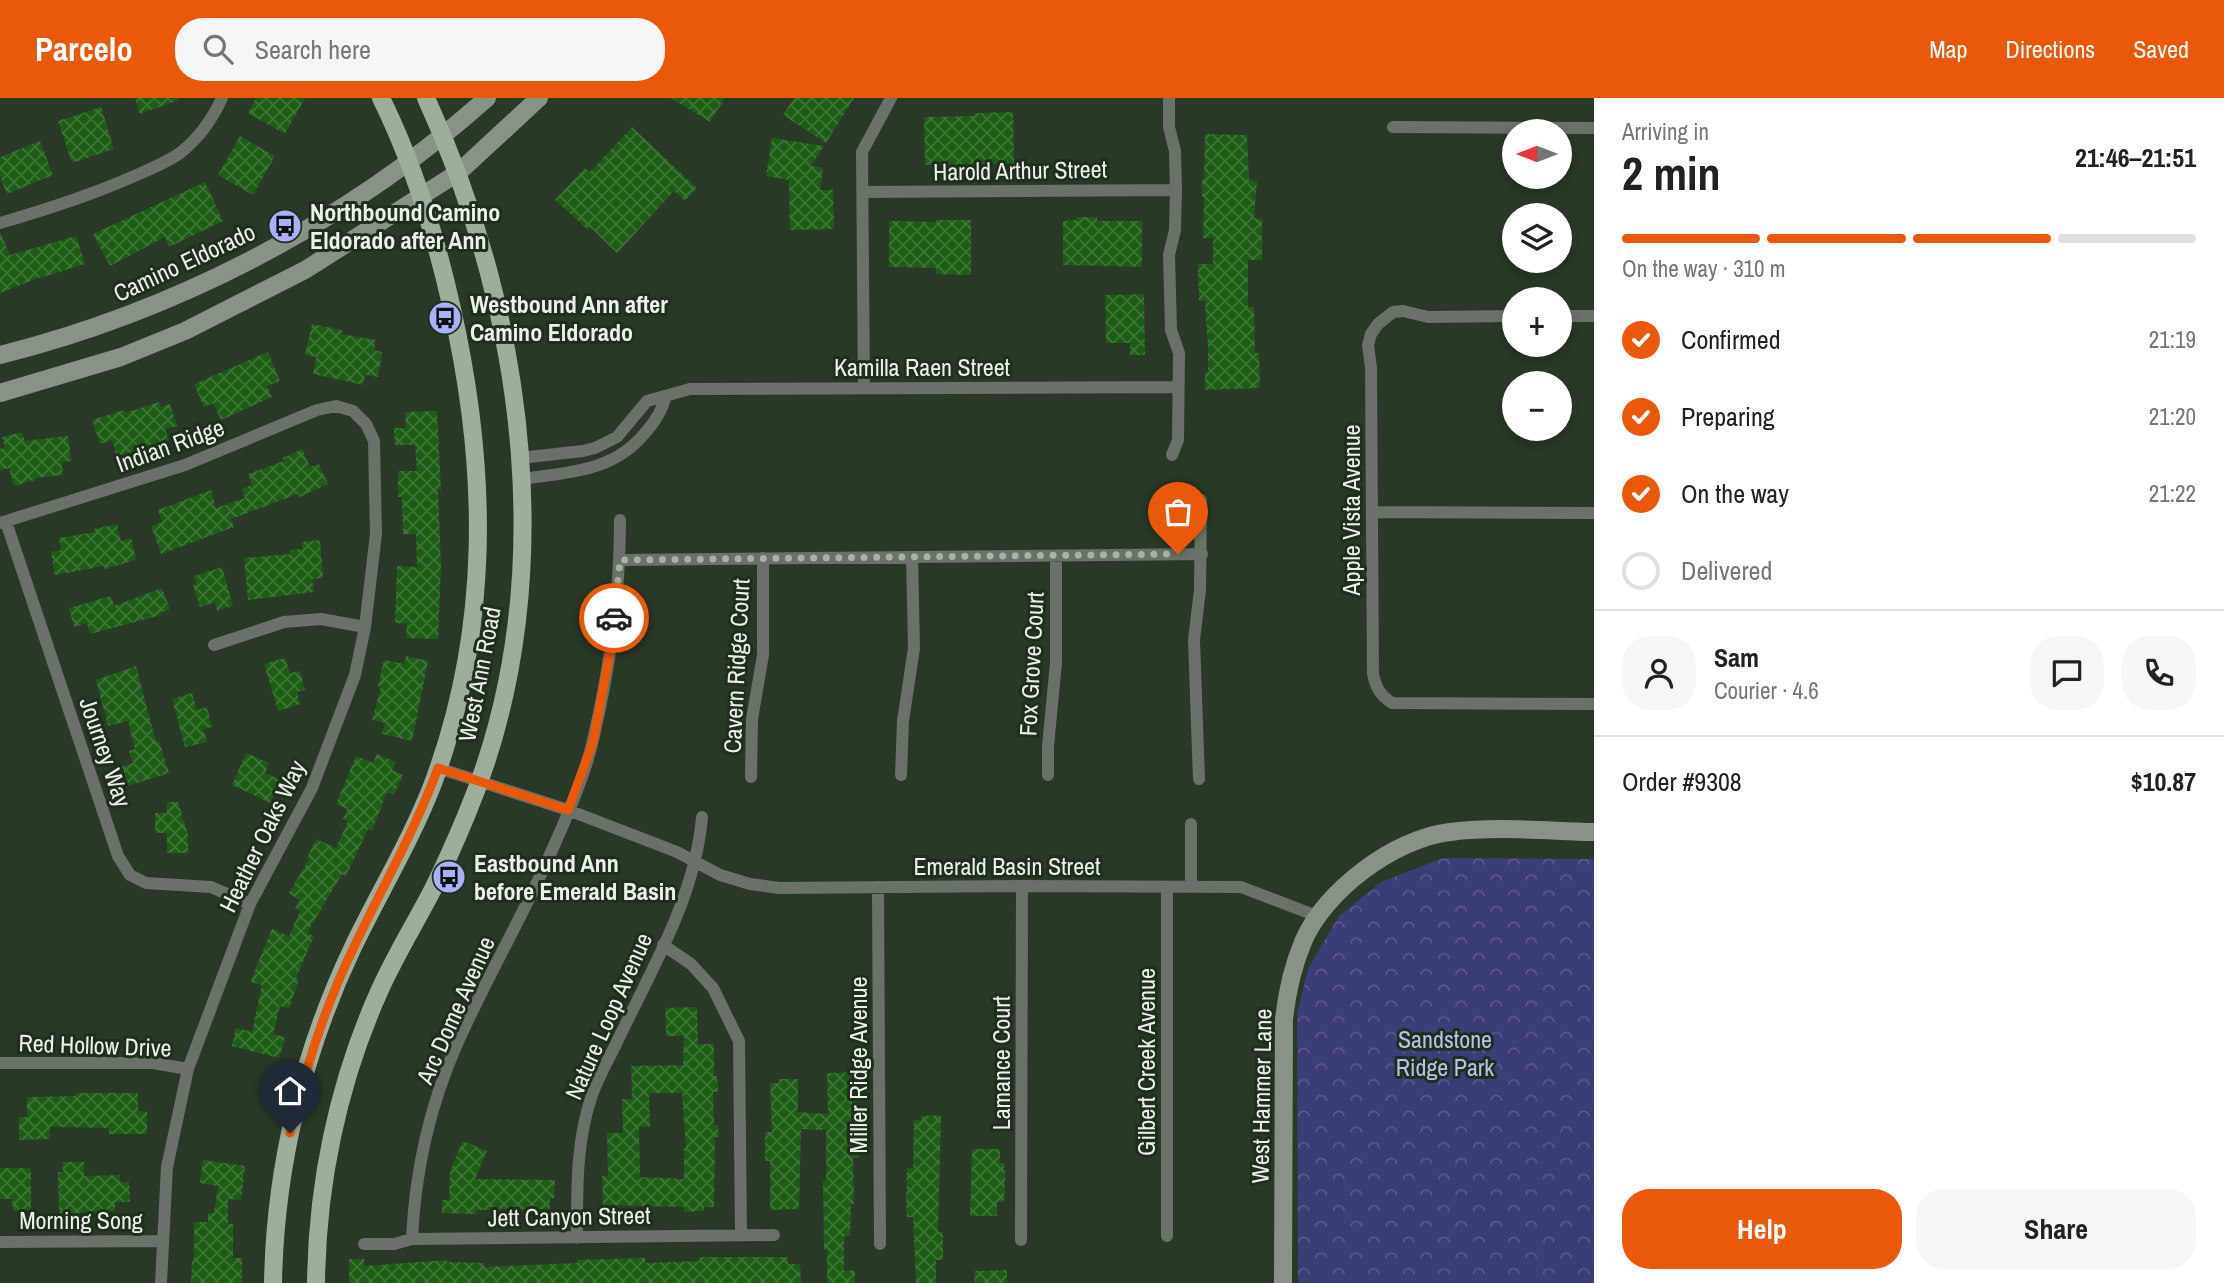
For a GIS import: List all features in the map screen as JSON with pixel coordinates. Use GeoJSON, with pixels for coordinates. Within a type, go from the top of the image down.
{"type":"FeatureCollection","features":[{"type":"Feature","properties":{"kind":"main road","name":"West Ann Road"},"geometry":{"type":"LineString","coordinates":[[273,1283],[275,1234],[284,1164],[298,1098],[317,1034],[341,974],[410,836],[438,768],[455,709],[470,636],[478,566],[479,503],[468,386],[444,271],[400,136],[381,98]]}},
{"type":"Feature","properties":{"kind":"main road","name":"West Ann Road"},"geometry":{"type":"LineString","coordinates":[[316,1283],[316,1252],[323,1187],[346,1084],[378,994],[442,872],[479,781],[504,694],[521,571],[522,479],[511,383],[498,311],[480,239],[459,172],[426,98]]}},
{"type":"Feature","properties":{"kind":"main road","name":"Camino Eldorado"},"geometry":{"type":"LineString","coordinates":[[0,355],[92,329],[198,287],[292,237],[348,203],[444,136],[487,98]]}},
{"type":"Feature","properties":{"kind":"main road"},"geometry":{"type":"LineString","coordinates":[[0,393],[121,357],[185,331],[305,270],[459,172],[539,98]]}},
{"type":"Feature","properties":{"kind":"main road","name":"West Hammer Lane"},"geometry":{"type":"LineString","coordinates":[[1283,1283],[1284,1019],[1289,981],[1303,940],[1317,916],[1355,877],[1376,860],[1401,846],[1428,836],[1473,830],[1594,832]]}},
{"type":"Feature","properties":{"kind":"street"},"geometry":{"type":"LineString","coordinates":[[0,223],[48,209],[158,166],[178,154],[197,137],[210,121],[222,98]]}},
{"type":"Feature","properties":{"kind":"street"},"geometry":{"type":"LineString","coordinates":[[864,387],[862,152],[891,98]]}},
{"type":"Feature","properties":{"kind":"street"},"geometry":{"type":"LineString","coordinates":[[1169,98],[1169,127],[1175,151],[1177,190],[1175,230],[1169,255],[1171,330],[1179,353],[1178,440],[1172,456]]}},
{"type":"Feature","properties":{"kind":"street"},"geometry":{"type":"LineString","coordinates":[[1393,127],[1594,128]]}},
{"type":"Feature","properties":{"kind":"street","name":"Harold Arthur Street"},"geometry":{"type":"LineString","coordinates":[[863,192],[1177,190]]}},
{"type":"Feature","properties":{"kind":"street","name":"Apple Vista Avenue"},"geometry":{"type":"LineString","coordinates":[[1502,316],[1428,317],[1403,311],[1393,312],[1378,324],[1371,334],[1368,345],[1371,368],[1375,686],[1392,704],[1594,704]]}},
{"type":"Feature","properties":{"kind":"street"},"geometry":{"type":"LineString","coordinates":[[1572,316],[1594,316]]}},
{"type":"Feature","properties":{"kind":"street","name":"Kamilla Raen Street"},"geometry":{"type":"LineString","coordinates":[[520,458],[596,447],[617,437],[647,401],[690,389],[1178,387]]}},
{"type":"Feature","properties":{"kind":"street"},"geometry":{"type":"LineString","coordinates":[[522,479],[574,472],[615,460],[635,445],[649,429],[662,412],[666,396]]}},
{"type":"Feature","properties":{"kind":"street","name":"Indian Ridge"},"geometry":{"type":"LineString","coordinates":[[3,522],[186,465],[317,410],[336,406],[353,411]]}},
{"type":"Feature","properties":{"kind":"street","name":"Heather Oaks Way"},"geometry":{"type":"LineString","coordinates":[[161,1283],[167,1167],[188,1069],[250,904],[312,788],[355,676],[365,627],[376,534],[374,441],[366,424],[353,411]]}},
{"type":"Feature","properties":{"kind":"street"},"geometry":{"type":"LineString","coordinates":[[1199,779],[1194,640],[1202,554],[1201,500]]}},
{"type":"Feature","properties":{"kind":"street"},"geometry":{"type":"LineString","coordinates":[[1372,512],[1594,513]]}},
{"type":"Feature","properties":{"kind":"street","name":"Arc Dome Avenue"},"geometry":{"type":"LineString","coordinates":[[412,1239],[419,1167],[444,1080],[457,1045],[531,895],[568,810],[593,742],[610,652],[620,560],[620,520]]}},
{"type":"Feature","properties":{"kind":"street","name":"Journey Way"},"geometry":{"type":"LineString","coordinates":[[3,522],[118,856],[130,875],[146,883],[211,887],[250,904]]}},
{"type":"Feature","properties":{"kind":"street"},"geometry":{"type":"LineString","coordinates":[[620,560],[1202,554]]}},
{"type":"Feature","properties":{"kind":"street","name":"Fox Grove Court"},"geometry":{"type":"LineString","coordinates":[[1048,775],[1056,663],[1056,556]]}},
{"type":"Feature","properties":{"kind":"street"},"geometry":{"type":"LineString","coordinates":[[901,775],[903,721],[914,648],[912,557]]}},
{"type":"Feature","properties":{"kind":"street","name":"Cavern Ridge Court"},"geometry":{"type":"LineString","coordinates":[[751,777],[752,719],[763,655],[763,558]]}},
{"type":"Feature","properties":{"kind":"street"},"geometry":{"type":"LineString","coordinates":[[214,645],[284,622],[321,619],[365,627]]}},
{"type":"Feature","properties":{"kind":"street","name":"Emerald Basin Street"},"geometry":{"type":"LineString","coordinates":[[438,768],[568,810],[677,852],[695,863],[740,881],[779,888],[1241,887],[1317,916]]}},
{"type":"Feature","properties":{"kind":"street","name":"Nature Loop Avenue"},"geometry":{"type":"LineString","coordinates":[[577,1238],[577,1181],[582,1129],[593,1093],[681,905],[695,863],[702,817]]}},
{"type":"Feature","properties":{"kind":"street"},"geometry":{"type":"LineString","coordinates":[[1191,824],[1191,887]]}},
{"type":"Feature","properties":{"kind":"street","name":"Lamance Court"},"geometry":{"type":"LineString","coordinates":[[1021,1240],[1022,886]]}},
{"type":"Feature","properties":{"kind":"street","name":"Miller Ridge Avenue"},"geometry":{"type":"LineString","coordinates":[[878,887],[880,1244]]}},
{"type":"Feature","properties":{"kind":"street","name":"Gilbert Creek Avenue"},"geometry":{"type":"LineString","coordinates":[[1167,887],[1167,1236]]}},
{"type":"Feature","properties":{"kind":"street"},"geometry":{"type":"LineString","coordinates":[[663,945],[691,964],[713,988],[728,1014],[738,1041],[741,1235]]}},
{"type":"Feature","properties":{"kind":"street","name":"Red Hollow Drive"},"geometry":{"type":"LineString","coordinates":[[0,1063],[153,1063],[188,1069]]}},
{"type":"Feature","properties":{"kind":"street","name":"Jett Canyon Street"},"geometry":{"type":"LineString","coordinates":[[364,1244],[394,1244],[412,1239],[774,1235]]}},
{"type":"Feature","properties":{"kind":"street","name":"Morning Song"},"geometry":{"type":"LineString","coordinates":[[0,1242],[162,1241]]}},
{"type":"Feature","properties":{"kind":"green space","name":"Sandstone Ridge Park"},"geometry":{"type":"Polygon","coordinates":[[[1443,858],[1594,859],[1594,1283],[1298,1283],[1297,1014],[1308,969],[1339,916],[1381,882],[1443,858]]]}},
{"type":"Feature","properties":{"kind":"building"},"geometry":{"type":"Polygon","coordinates":[[[135,98],[179,98],[179,100],[140,114],[135,98]]]}},
{"type":"Feature","properties":{"kind":"building"},"geometry":{"type":"Polygon","coordinates":[[[256,98],[305,98],[285,134],[248,113],[256,98]]]}},
{"type":"Feature","properties":{"kind":"building"},"geometry":{"type":"Polygon","coordinates":[[[671,98],[725,98],[710,122],[671,98]]]}},
{"type":"Feature","properties":{"kind":"building"},"geometry":{"type":"Polygon","coordinates":[[[794,98],[854,98],[826,143],[783,115],[794,98]]]}},
{"type":"Feature","properties":{"kind":"building"},"geometry":{"type":"Polygon","coordinates":[[[101,107],[114,149],[72,163],[58,121],[101,107]]]}},
{"type":"Feature","properties":{"kind":"building"},"geometry":{"type":"Polygon","coordinates":[[[1013,112],[1014,164],[925,165],[924,117],[1013,112]]]}},
{"type":"Feature","properties":{"kind":"building"},"geometry":{"type":"Polygon","coordinates":[[[632,127],[697,188],[685,201],[674,191],[617,253],[590,227],[588,230],[555,200],[585,168],[590,172],[632,127]]]}},
{"type":"Feature","properties":{"kind":"building"},"geometry":{"type":"Polygon","coordinates":[[[1205,134],[1247,135],[1249,180],[1257,181],[1254,218],[1262,219],[1262,260],[1248,260],[1248,307],[1254,307],[1255,353],[1259,353],[1260,388],[1205,390],[1208,347],[1205,301],[1199,301],[1198,264],[1213,264],[1213,238],[1203,238],[1202,180],[1205,134]]]}},
{"type":"Feature","properties":{"kind":"building"},"geometry":{"type":"Polygon","coordinates":[[[240,136],[275,156],[253,195],[218,175],[240,136]]]}},
{"type":"Feature","properties":{"kind":"building"},"geometry":{"type":"Polygon","coordinates":[[[772,138],[824,146],[811,166],[823,168],[820,190],[833,190],[834,229],[790,230],[789,180],[766,176],[772,138]]]}},
{"type":"Feature","properties":{"kind":"building"},"geometry":{"type":"Polygon","coordinates":[[[40,141],[53,175],[7,194],[0,177],[0,157],[40,141]]]}},
{"type":"Feature","properties":{"kind":"building"},"geometry":{"type":"Polygon","coordinates":[[[205,182],[223,221],[169,247],[165,237],[110,266],[93,234],[205,182]]]}},
{"type":"Feature","properties":{"kind":"building"},"geometry":{"type":"Polygon","coordinates":[[[1077,217],[1097,217],[1097,221],[1142,221],[1142,267],[1063,265],[1063,221],[1077,220],[1077,217]]]}},
{"type":"Feature","properties":{"kind":"building"},"geometry":{"type":"Polygon","coordinates":[[[971,220],[971,275],[936,274],[936,268],[889,267],[889,221],[971,220]]]}},
{"type":"Feature","properties":{"kind":"building"},"geometry":{"type":"Polygon","coordinates":[[[0,232],[10,255],[76,236],[85,264],[0,293],[0,232]]]}},
{"type":"Feature","properties":{"kind":"building"},"geometry":{"type":"Polygon","coordinates":[[[1144,294],[1145,355],[1130,355],[1130,343],[1106,343],[1105,295],[1144,294]]]}},
{"type":"Feature","properties":{"kind":"building"},"geometry":{"type":"Polygon","coordinates":[[[312,324],[342,330],[341,334],[376,340],[374,350],[382,352],[378,377],[365,375],[363,385],[313,374],[316,357],[305,355],[312,324]]]}},
{"type":"Feature","properties":{"kind":"building"},"geometry":{"type":"Polygon","coordinates":[[[268,352],[280,381],[267,386],[272,397],[221,420],[213,403],[204,407],[194,384],[268,352]]]}},
{"type":"Feature","properties":{"kind":"building"},"geometry":{"type":"Polygon","coordinates":[[[159,402],[161,407],[170,404],[177,426],[165,429],[169,440],[117,457],[112,440],[100,444],[92,420],[159,402]]]}},
{"type":"Feature","properties":{"kind":"building"},"geometry":{"type":"Polygon","coordinates":[[[437,411],[441,490],[438,490],[441,565],[438,639],[406,638],[407,624],[395,623],[397,566],[417,567],[416,534],[403,534],[398,471],[417,471],[415,445],[395,445],[394,428],[406,428],[405,412],[437,411]]]}},
{"type":"Feature","properties":{"kind":"building"},"geometry":{"type":"Polygon","coordinates":[[[22,432],[25,441],[68,436],[71,461],[62,462],[63,475],[35,478],[14,486],[9,468],[0,470],[0,449],[5,447],[2,437],[22,432]]]}},
{"type":"Feature","properties":{"kind":"building"},"geometry":{"type":"Polygon","coordinates":[[[302,449],[310,467],[319,464],[328,484],[300,497],[298,494],[231,519],[234,527],[161,554],[151,526],[162,522],[158,510],[211,490],[216,508],[245,498],[242,489],[252,485],[248,474],[284,461],[283,458],[302,449]]]}},
{"type":"Feature","properties":{"kind":"building"},"geometry":{"type":"Polygon","coordinates":[[[117,524],[121,541],[131,538],[136,560],[105,569],[104,566],[55,575],[51,552],[61,550],[59,538],[95,532],[94,529],[117,524]]]}},
{"type":"Feature","properties":{"kind":"building"},"geometry":{"type":"Polygon","coordinates":[[[320,540],[323,578],[312,579],[314,592],[248,600],[244,558],[290,554],[290,550],[302,549],[302,542],[320,540]]]}},
{"type":"Feature","properties":{"kind":"building"},"geometry":{"type":"Polygon","coordinates":[[[222,567],[233,606],[217,611],[215,602],[200,607],[193,585],[196,584],[194,576],[222,567]]]}},
{"type":"Feature","properties":{"kind":"building"},"geometry":{"type":"Polygon","coordinates":[[[162,588],[170,609],[160,613],[161,615],[90,634],[87,623],[74,627],[69,608],[111,596],[114,606],[162,588]]]}},
{"type":"Feature","properties":{"kind":"building"},"geometry":{"type":"Polygon","coordinates":[[[406,656],[428,661],[412,741],[382,734],[385,723],[372,720],[381,687],[378,686],[384,660],[404,664],[406,656]]]}},
{"type":"Feature","properties":{"kind":"building"},"geometry":{"type":"Polygon","coordinates":[[[285,658],[290,673],[300,671],[305,690],[297,692],[300,704],[278,711],[264,664],[285,658]]]}},
{"type":"Feature","properties":{"kind":"building"},"geometry":{"type":"Polygon","coordinates":[[[136,666],[156,742],[159,741],[169,773],[128,786],[122,766],[133,763],[129,751],[135,749],[128,721],[108,726],[96,680],[136,666]]]}},
{"type":"Feature","properties":{"kind":"building"},"geometry":{"type":"Polygon","coordinates":[[[192,693],[197,710],[207,707],[212,727],[203,729],[207,742],[185,747],[172,699],[192,693]]]}},
{"type":"Feature","properties":{"kind":"building"},"geometry":{"type":"Polygon","coordinates":[[[246,753],[269,763],[265,773],[280,780],[270,803],[232,785],[246,753]]]}},
{"type":"Feature","properties":{"kind":"building"},"geometry":{"type":"Polygon","coordinates":[[[377,754],[396,762],[392,770],[403,775],[394,795],[387,792],[372,831],[368,829],[346,876],[342,874],[307,933],[314,936],[296,978],[299,979],[289,1009],[280,1006],[273,1034],[285,1037],[279,1058],[232,1046],[236,1028],[252,1032],[262,985],[251,982],[272,929],[289,936],[300,911],[295,908],[300,900],[289,893],[309,859],[307,858],[316,839],[336,848],[348,821],[343,819],[347,809],[336,804],[356,756],[373,763],[377,754]]]}},
{"type":"Feature","properties":{"kind":"building"},"geometry":{"type":"Polygon","coordinates":[[[167,802],[178,802],[188,835],[188,853],[167,853],[167,833],[155,833],[155,813],[167,813],[167,802]]]}},
{"type":"Feature","properties":{"kind":"building"},"geometry":{"type":"Polygon","coordinates":[[[697,1007],[698,1044],[714,1044],[714,1076],[717,1076],[718,1092],[713,1092],[714,1125],[718,1125],[719,1137],[715,1137],[714,1207],[704,1207],[704,1211],[684,1212],[684,1207],[603,1205],[602,1176],[608,1176],[607,1133],[623,1133],[622,1099],[632,1099],[631,1066],[683,1065],[684,1036],[666,1036],[665,1008],[697,1007]],[[649,1093],[650,1127],[639,1127],[640,1177],[684,1179],[686,1148],[682,1093],[649,1093]]]}},
{"type":"Feature","properties":{"kind":"building"},"geometry":{"type":"Polygon","coordinates":[[[860,1072],[860,1087],[856,1087],[857,1121],[861,1121],[860,1153],[858,1158],[853,1158],[854,1204],[851,1204],[850,1236],[844,1236],[844,1271],[855,1270],[855,1283],[827,1283],[823,1180],[826,1180],[826,1130],[801,1129],[799,1209],[770,1210],[770,1161],[765,1161],[765,1132],[772,1132],[770,1083],[779,1083],[778,1079],[798,1079],[798,1112],[828,1114],[827,1073],[860,1072]]]}},
{"type":"Feature","properties":{"kind":"building"},"geometry":{"type":"Polygon","coordinates":[[[76,1093],[138,1093],[138,1111],[147,1112],[147,1134],[109,1134],[109,1128],[50,1127],[50,1139],[19,1140],[19,1117],[27,1117],[27,1097],[76,1096],[76,1093]]]}},
{"type":"Feature","properties":{"kind":"building"},"geometry":{"type":"Polygon","coordinates":[[[941,1115],[938,1232],[943,1232],[943,1260],[936,1260],[936,1283],[916,1283],[913,1217],[907,1217],[906,1203],[907,1168],[913,1168],[914,1120],[922,1120],[922,1116],[941,1115]]]}},
{"type":"Feature","properties":{"kind":"building"},"geometry":{"type":"Polygon","coordinates":[[[463,1141],[487,1151],[475,1179],[555,1180],[550,1209],[476,1210],[476,1214],[442,1213],[442,1200],[449,1200],[450,1171],[463,1141]]]}},
{"type":"Feature","properties":{"kind":"building"},"geometry":{"type":"Polygon","coordinates":[[[972,1149],[1000,1149],[1000,1163],[1004,1163],[1004,1202],[997,1202],[997,1216],[970,1216],[972,1149]]]}},
{"type":"Feature","properties":{"kind":"building"},"geometry":{"type":"Polygon","coordinates":[[[203,1160],[245,1166],[241,1200],[228,1199],[228,1224],[233,1224],[233,1258],[242,1258],[242,1283],[191,1283],[194,1222],[208,1222],[208,1213],[214,1213],[218,1186],[200,1183],[203,1160]]]}},
{"type":"Feature","properties":{"kind":"building"},"geometry":{"type":"Polygon","coordinates":[[[62,1162],[84,1162],[84,1176],[120,1175],[120,1182],[129,1182],[130,1202],[115,1202],[115,1211],[59,1214],[58,1172],[63,1172],[62,1162]]]}},
{"type":"Feature","properties":{"kind":"building"},"geometry":{"type":"Polygon","coordinates":[[[0,1168],[31,1168],[31,1211],[13,1211],[12,1199],[0,1199],[0,1168]]]}},
{"type":"Feature","properties":{"kind":"building"},"geometry":{"type":"Polygon","coordinates":[[[700,1257],[785,1257],[788,1258],[788,1264],[800,1264],[801,1283],[349,1283],[349,1259],[364,1259],[364,1266],[447,1260],[484,1263],[484,1267],[645,1258],[645,1263],[699,1261],[700,1257]]]}},
{"type":"Feature","properties":{"kind":"building"},"geometry":{"type":"Polygon","coordinates":[[[1007,1270],[1007,1283],[975,1283],[974,1271],[1007,1270]]]}},
{"type":"Feature","properties":{"kind":"way so far"},"geometry":{"type":"LineString","coordinates":[[614,618],[620,560],[1178,554]]}},
{"type":"Feature","properties":{"kind":"place","name":"Northbound Camino Eldorado after Ann"},"geometry":{"type":"Point","coordinates":[285,226]}},
{"type":"Feature","properties":{"kind":"place","name":"Westbound Ann after Camino Eldorado"},"geometry":{"type":"Point","coordinates":[445,318]}},
{"type":"Feature","properties":{"kind":"place","name":"Eastbound Ann before Emerald Basin"},"geometry":{"type":"Point","coordinates":[449,877]}},
{"type":"Feature","properties":{"kind":"route"},"geometry":{"type":"LineString","coordinates":[[290,1133],[317,1034],[328,1005],[354,945],[410,836],[438,768],[568,810],[593,742],[614,618]]}}]}
